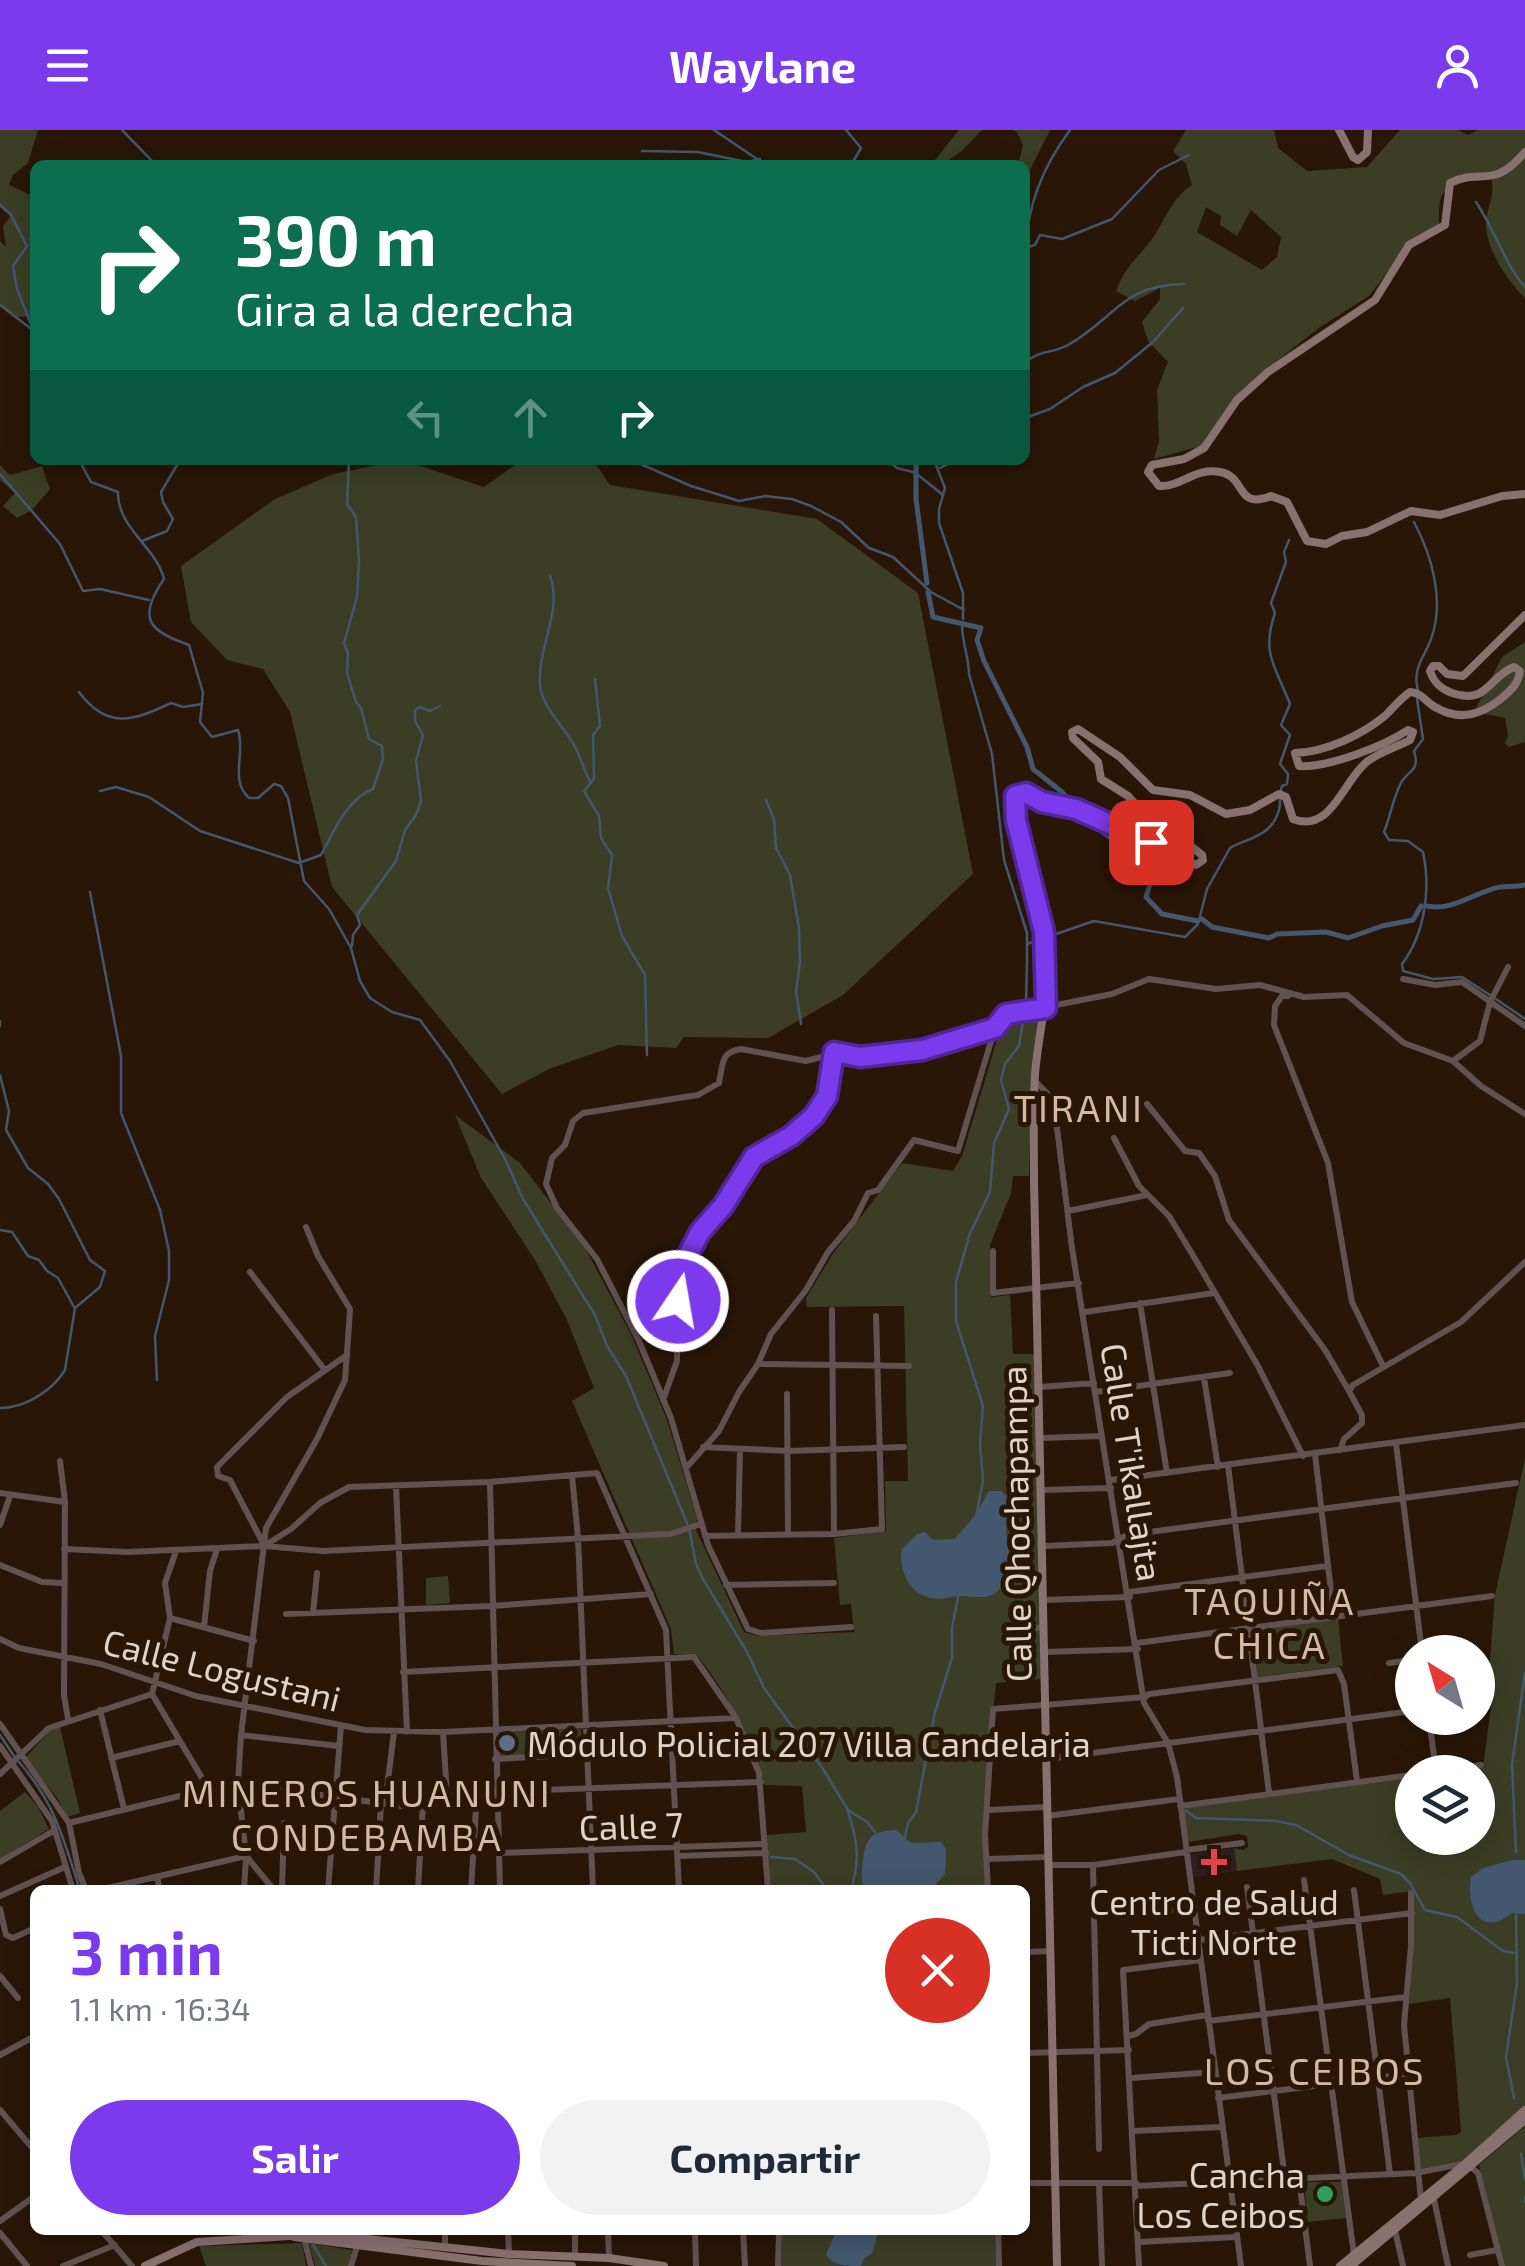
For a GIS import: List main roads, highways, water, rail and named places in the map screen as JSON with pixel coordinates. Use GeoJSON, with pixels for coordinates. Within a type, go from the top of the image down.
{"type":"FeatureCollection","features":[{"type":"Feature","properties":{"kind":"water"},"geometry":{"type":"Polygon","coordinates":[[[989,1491],[1002,1491],[1011,1503],[1006,1526],[1009,1564],[1002,1586],[983,1597],[938,1599],[920,1594],[905,1576],[901,1550],[917,1534],[925,1532],[933,1540],[955,1539],[989,1491]]]}},
{"type":"Feature","properties":{"kind":"water"},"geometry":{"type":"Polygon","coordinates":[[[896,1830],[911,1843],[941,1842],[946,1849],[945,1874],[935,1885],[863,1885],[865,1848],[876,1834],[896,1830]]]}},
{"type":"Feature","properties":{"kind":"water"},"geometry":{"type":"Polygon","coordinates":[[[1525,1860],[1525,1914],[1512,1913],[1491,1923],[1484,1921],[1473,1908],[1471,1877],[1483,1868],[1525,1860]]]}},
{"type":"Feature","properties":{"kind":"water"},"geometry":{"type":"Polygon","coordinates":[[[835,2235],[877,2235],[872,2254],[864,2258],[861,2266],[836,2263],[826,2254],[835,2235]]]}},
{"type":"Feature","properties":{"kind":"waterway"},"geometry":{"type":"LineString","coordinates":[[122,130],[151,160]]}},
{"type":"Feature","properties":{"kind":"waterway"},"geometry":{"type":"LineString","coordinates":[[714,130],[759,160]]}},
{"type":"Feature","properties":{"kind":"waterway"},"geometry":{"type":"LineString","coordinates":[[846,130],[861,148],[854,160]]}},
{"type":"Feature","properties":{"kind":"waterway"},"geometry":{"type":"LineString","coordinates":[[1030,216],[1051,159],[1070,130]]}},
{"type":"Feature","properties":{"kind":"waterway"},"geometry":{"type":"LineString","coordinates":[[642,151],[698,152],[737,160]]}},
{"type":"Feature","properties":{"kind":"waterway"},"geometry":{"type":"LineString","coordinates":[[1030,246],[1040,235],[1062,239],[1112,219],[1159,170],[1189,155]]}},
{"type":"Feature","properties":{"kind":"waterway"},"geometry":{"type":"LineString","coordinates":[[756,160],[760,159]]}},
{"type":"Feature","properties":{"kind":"waterway"},"geometry":{"type":"LineString","coordinates":[[1476,202],[1525,287]]}},
{"type":"Feature","properties":{"kind":"waterway"},"geometry":{"type":"LineString","coordinates":[[0,205],[11,215],[27,246],[13,266],[30,322]]}},
{"type":"Feature","properties":{"kind":"waterway"},"geometry":{"type":"LineString","coordinates":[[1030,359],[1068,345],[1146,290],[1184,284]]}},
{"type":"Feature","properties":{"kind":"waterway"},"geometry":{"type":"LineString","coordinates":[[0,305],[30,328]]}},
{"type":"Feature","properties":{"kind":"waterway"},"geometry":{"type":"LineString","coordinates":[[1030,416],[1115,373],[1153,342],[1183,308]]}},
{"type":"Feature","properties":{"kind":"waterway"},"geometry":{"type":"LineString","coordinates":[[82,465],[91,482],[118,492],[119,505],[130,527],[160,568],[164,579],[151,604],[151,621],[164,634],[189,645],[203,693],[200,722],[212,737],[238,730],[240,783],[249,798],[258,798],[274,784],[281,786],[288,798],[304,881],[329,909],[351,948],[360,981],[370,998],[392,1012],[420,1020],[450,1061],[523,1199],[595,1315],[607,1346],[626,1376],[689,1528],[703,1579],[764,1688],[848,1810],[875,1832]]}},
{"type":"Feature","properties":{"kind":"waterway"},"geometry":{"type":"LineString","coordinates":[[142,541],[167,531],[173,519],[161,492],[177,465]]}},
{"type":"Feature","properties":{"kind":"waterway"},"geometry":{"type":"LineString","coordinates":[[100,791],[116,787],[149,797],[200,831],[299,863],[321,855],[349,808],[373,789],[383,759],[382,746],[369,739],[347,673],[344,643],[357,597],[359,560],[356,517],[347,504],[349,465]]}},
{"type":"Feature","properties":{"kind":"waterway"},"geometry":{"type":"LineString","coordinates":[[643,465],[739,501],[765,496],[811,506],[841,522],[869,548],[893,557],[931,592],[964,610]]}},
{"type":"Feature","properties":{"kind":"waterway"},"geometry":{"type":"LineString","coordinates":[[893,465],[913,472]]}},
{"type":"Feature","properties":{"kind":"waterway"},"geometry":{"type":"LineString","coordinates":[[916,465],[916,499],[927,583]]}},
{"type":"Feature","properties":{"kind":"waterway"},"geometry":{"type":"LineString","coordinates":[[936,465],[945,488],[939,523],[963,593],[963,619]]}},
{"type":"Feature","properties":{"kind":"waterway"},"geometry":{"type":"LineString","coordinates":[[940,468],[946,465]]}},
{"type":"Feature","properties":{"kind":"waterway"},"geometry":{"type":"LineString","coordinates":[[0,474],[60,544],[83,591],[100,589],[149,600]]}},
{"type":"Feature","properties":{"kind":"waterway"},"geometry":{"type":"LineString","coordinates":[[917,474],[943,495]]}},
{"type":"Feature","properties":{"kind":"waterway"},"geometry":{"type":"LineString","coordinates":[[1414,522],[1431,564],[1437,594],[1435,624],[1418,669],[1418,691]]}},
{"type":"Feature","properties":{"kind":"waterway"},"geometry":{"type":"LineString","coordinates":[[1027,944],[1094,921],[1185,937],[1198,924],[1207,889],[1230,848],[1271,826],[1279,810],[1282,786],[1287,784],[1288,774],[1280,764],[1290,735],[1281,725],[1290,704],[1270,649],[1275,613],[1271,603],[1286,562],[1284,552],[1289,540]]}},
{"type":"Feature","properties":{"kind":"waterway"},"geometry":{"type":"LineString","coordinates":[[550,576],[554,603],[540,685],[549,709],[575,747],[591,783]]}},
{"type":"Feature","properties":{"kind":"waterway"},"geometry":{"type":"LineString","coordinates":[[928,592],[933,617],[981,628],[977,640],[984,661],[1027,747],[1033,769],[1062,792],[1085,819],[1145,863],[1138,862],[1152,878],[1146,897],[1162,914],[1198,921]]}},
{"type":"Feature","properties":{"kind":"waterway"},"geometry":{"type":"LineString","coordinates":[[962,625],[969,674],[992,754],[1004,860],[1027,933],[1026,1003],[1019,1046],[1005,1064],[1001,1080],[1009,1109],[994,1143],[990,1192],[970,1233],[956,1282],[956,1321],[983,1406],[983,1481],[976,1517]]}},
{"type":"Feature","properties":{"kind":"waterway"},"geometry":{"type":"LineString","coordinates":[[595,679],[600,726],[593,735],[594,779],[584,791],[599,816],[601,838],[612,855],[608,888],[622,936],[645,975],[647,1055]]}},
{"type":"Feature","properties":{"kind":"waterway"},"geometry":{"type":"LineString","coordinates":[[79,692],[89,704],[110,717],[133,717],[171,703],[183,707],[202,704]]}},
{"type":"Feature","properties":{"kind":"waterway"},"geometry":{"type":"LineString","coordinates":[[1417,699],[1423,739],[1414,751],[1416,763],[1395,796],[1384,832],[1389,840],[1408,841],[1423,852],[1425,866],[1421,925],[1402,964],[1403,971],[1433,979],[1462,977],[1490,995]]}},
{"type":"Feature","properties":{"kind":"waterway"},"geometry":{"type":"LineString","coordinates":[[352,946],[360,925],[357,915],[396,861],[405,830],[421,801],[416,761],[423,735],[415,721],[415,710],[420,707],[430,711],[440,706]]}},
{"type":"Feature","properties":{"kind":"waterway"},"geometry":{"type":"LineString","coordinates":[[766,800],[774,819],[776,848],[790,875],[799,928],[796,991],[801,1024]]}},
{"type":"Feature","properties":{"kind":"waterway"},"geometry":{"type":"LineString","coordinates":[[1427,906],[1446,906],[1491,889],[1525,885]]}},
{"type":"Feature","properties":{"kind":"waterway"},"geometry":{"type":"LineString","coordinates":[[90,892],[121,1056],[121,1113],[160,1210],[169,1251],[169,1280],[155,1336],[157,1380]]}},
{"type":"Feature","properties":{"kind":"waterway"},"geometry":{"type":"LineString","coordinates":[[1202,919],[1212,927],[1269,938],[1277,934],[1326,932],[1348,938],[1413,920],[1421,906]]}},
{"type":"Feature","properties":{"kind":"waterway"},"geometry":{"type":"LineString","coordinates":[[1496,999],[1525,1019]]}},
{"type":"Feature","properties":{"kind":"waterway"},"geometry":{"type":"LineString","coordinates":[[0,1021],[0,1026]]}},
{"type":"Feature","properties":{"kind":"waterway"},"geometry":{"type":"LineString","coordinates":[[0,1075],[9,1111],[6,1130],[28,1168],[59,1199],[90,1260],[105,1271],[100,1287],[75,1308],[65,1370],[60,1378],[28,1402],[0,1408]]}},
{"type":"Feature","properties":{"kind":"waterway"},"geometry":{"type":"LineString","coordinates":[[0,1230],[12,1232],[28,1256],[39,1260],[58,1278],[74,1307]]}},
{"type":"Feature","properties":{"kind":"waterway"},"geometry":{"type":"LineString","coordinates":[[905,1837],[916,1812],[935,1712],[952,1658],[952,1627],[959,1593]]}},
{"type":"Feature","properties":{"kind":"waterway"},"geometry":{"type":"LineString","coordinates":[[1516,1852],[1512,1764],[1525,1673]]}},
{"type":"Feature","properties":{"kind":"waterway"},"geometry":{"type":"LineString","coordinates":[[0,1735],[14,1756]]}},
{"type":"Feature","properties":{"kind":"waterway"},"geometry":{"type":"LineString","coordinates":[[19,1762],[50,1808],[78,1885]]}},
{"type":"Feature","properties":{"kind":"waterway"},"geometry":{"type":"LineString","coordinates":[[1185,1810],[1196,1818],[1296,1825],[1349,1855],[1401,1874],[1425,1910],[1457,1917],[1503,1951],[1514,1953]]}},
{"type":"Feature","properties":{"kind":"waterway"},"geometry":{"type":"LineString","coordinates":[[848,1812],[857,1851],[852,1885]]}},
{"type":"Feature","properties":{"kind":"waterway"},"geometry":{"type":"LineString","coordinates":[[771,1857],[795,1859],[814,1872],[823,1885]]}},
{"type":"Feature","properties":{"kind":"waterway"},"geometry":{"type":"LineString","coordinates":[[1514,2098],[1506,2057],[1517,1983],[1516,1911]]}},
{"type":"Feature","properties":{"kind":"waterway"},"geometry":{"type":"LineString","coordinates":[[1521,2154],[1525,2179]]}},
{"type":"Feature","properties":{"kind":"waterway"},"geometry":{"type":"LineString","coordinates":[[1525,2197],[1525,2202]]}},
{"type":"Feature","properties":{"kind":"waterway"},"geometry":{"type":"LineString","coordinates":[[313,2245],[326,2266]]}},
{"type":"Feature","properties":{"kind":"place","name":"Módulo Policial 207 Villa Candelaria"},"geometry":{"type":"Point","coordinates":[507,1743]}},
{"type":"Feature","properties":{"kind":"place","name":"Centro de Salud Ticti Norte"},"geometry":{"type":"Point","coordinates":[1214,1862]}},
{"type":"Feature","properties":{"kind":"place","name":"Cancha Los Ceibos"},"geometry":{"type":"Point","coordinates":[1325,2194]}},
{"type":"Feature","properties":{"kind":"district","name":"TIRANI"},"geometry":{"type":"Point","coordinates":[1079,1107]}},
{"type":"Feature","properties":{"kind":"district","name":"TAQUIÑA CHICA"},"geometry":{"type":"Point","coordinates":[1270,1622]}},
{"type":"Feature","properties":{"kind":"district","name":"MINEROS HUANUNI CONDEBAMBA"},"geometry":{"type":"Point","coordinates":[367,1814]}},
{"type":"Feature","properties":{"kind":"district","name":"LOS CEIBOS"},"geometry":{"type":"Point","coordinates":[1315,2070]}}]}
